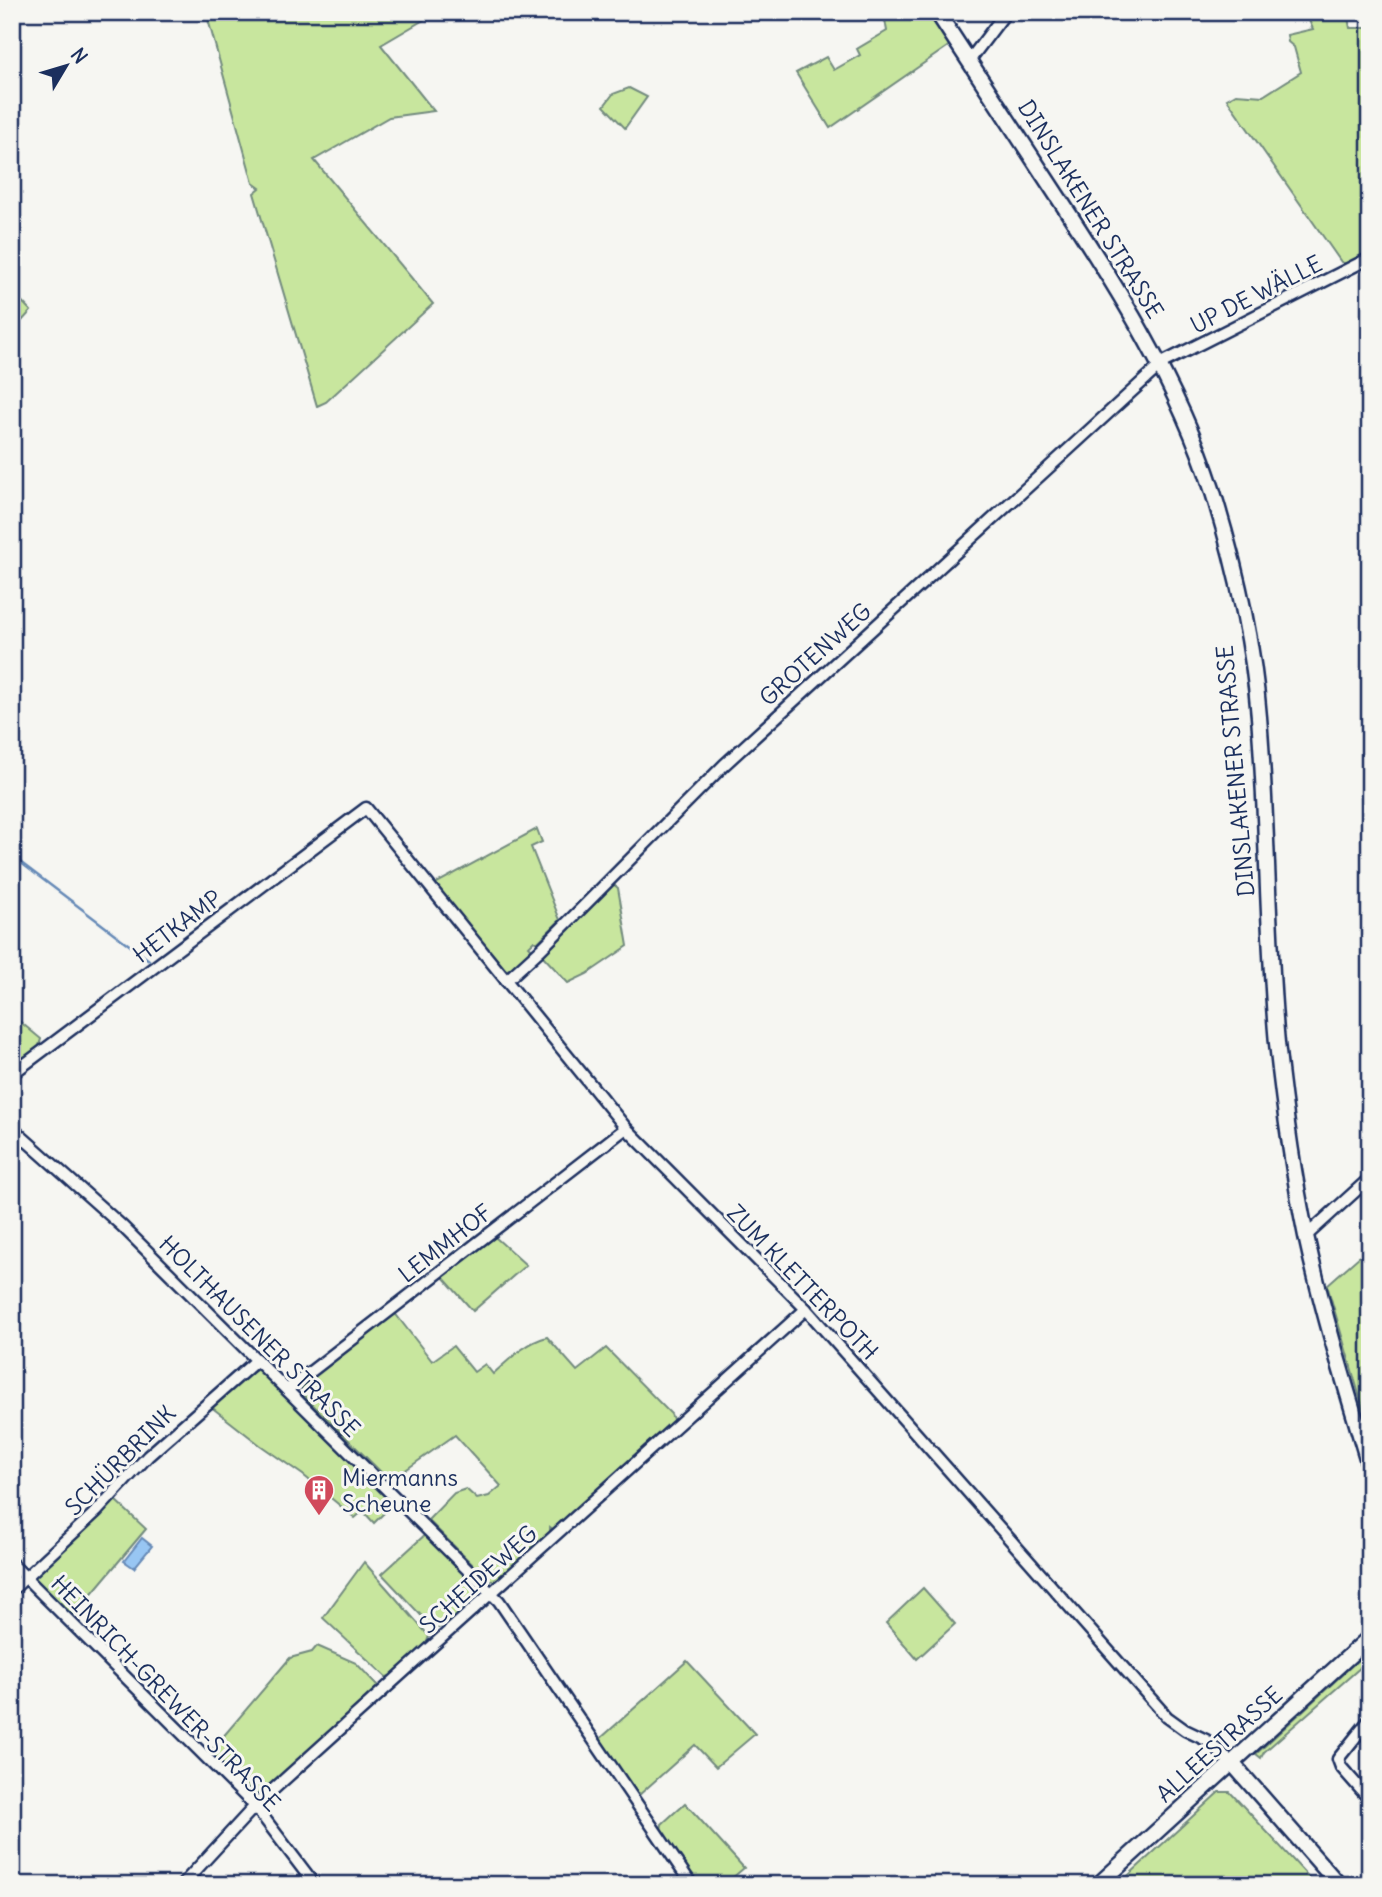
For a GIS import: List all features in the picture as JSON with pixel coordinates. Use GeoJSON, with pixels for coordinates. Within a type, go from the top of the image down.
{"type":"FeatureCollection","features":[{"type":"Feature","properties":{"kind":"main road","name":"DINSLAKENER STRASSE"},"geometry":{"type":"LineString","coordinates":[[937,12],[1092,248],[1160,366],[1210,484],[1227,539],[1244,614],[1259,715],[1277,1042],[1289,1140],[1306,1236],[1370,1468]]}},
{"type":"Feature","properties":{"kind":"main road","name":"ALLEESTRASSE"},"geometry":{"type":"LineString","coordinates":[[1098,1885],[1370,1637]]}},
{"type":"Feature","properties":{"kind":"main road"},"geometry":{"type":"LineString","coordinates":[[1232,1763],[1339,1885]]}},
{"type":"Feature","properties":{"kind":"street"},"geometry":{"type":"LineString","coordinates":[[969,61],[1006,12]]}},
{"type":"Feature","properties":{"kind":"street","name":"UP DE WÄLLE"},"geometry":{"type":"LineString","coordinates":[[1160,366],[1370,258]]}},
{"type":"Feature","properties":{"kind":"street","name":"GROTENWEG"},"geometry":{"type":"LineString","coordinates":[[506,981],[724,765],[1160,366]]}},
{"type":"Feature","properties":{"kind":"street","name":"ZUM KLETTERPOTH"},"geometry":{"type":"LineString","coordinates":[[366,808],[626,1128],[806,1309],[1167,1717],[1206,1740],[1232,1763]]}},
{"type":"Feature","properties":{"kind":"street","name":"HETKAMP"},"geometry":{"type":"LineString","coordinates":[[12,1074],[366,808]]}},
{"type":"Feature","properties":{"kind":"street","name":"HOLTHAUSENER STRASSE"},"geometry":{"type":"LineString","coordinates":[[12,1128],[121,1226],[492,1592],[692,1885]]}},
{"type":"Feature","properties":{"kind":"street","name":"LEMMHOF"},"geometry":{"type":"LineString","coordinates":[[287,1390],[626,1128]]}},
{"type":"Feature","properties":{"kind":"street"},"geometry":{"type":"LineString","coordinates":[[1306,1236],[1370,1178]]}},
{"type":"Feature","properties":{"kind":"street","name":"SCHEIDEWEG"},"geometry":{"type":"LineString","coordinates":[[182,1885],[255,1806],[806,1309]]}},
{"type":"Feature","properties":{"kind":"street","name":"SCHÜRBRINK"},"geometry":{"type":"LineString","coordinates":[[12,1590],[97,1511],[148,1456],[257,1360]]}},
{"type":"Feature","properties":{"kind":"street","name":"HEINRICH-GREWER-STRASSE"},"geometry":{"type":"LineString","coordinates":[[12,1564],[255,1806],[314,1885]]}},
{"type":"Feature","properties":{"kind":"street"},"geometry":{"type":"LineString","coordinates":[[1368,1795],[1341,1766],[1338,1759],[1370,1719]]}},
{"type":"Feature","properties":{"kind":"green space"},"geometry":{"type":"Polygon","coordinates":[[[206,12],[437,12],[381,45],[434,111],[389,117],[314,160],[433,304],[326,402],[317,406],[254,193],[260,188],[253,183],[206,12]]]}},
{"type":"Feature","properties":{"kind":"green space"},"geometry":{"type":"Polygon","coordinates":[[[928,12],[950,45],[830,128],[796,73],[826,57],[834,70],[860,55],[857,49],[887,31],[885,20],[928,12]]]}},
{"type":"Feature","properties":{"kind":"green space"},"geometry":{"type":"Polygon","coordinates":[[[1305,12],[1347,12],[1350,28],[1370,28],[1370,253],[1348,265],[1341,262],[1227,99],[1236,94],[1263,96],[1301,72],[1294,47],[1288,42],[1287,35],[1313,29],[1305,12]]]}},
{"type":"Feature","properties":{"kind":"green space"},"geometry":{"type":"Polygon","coordinates":[[[629,88],[647,97],[625,128],[604,106],[613,94],[629,88]]]}},
{"type":"Feature","properties":{"kind":"green space"},"geometry":{"type":"Polygon","coordinates":[[[12,291],[31,311],[12,332],[12,291]]]}},
{"type":"Feature","properties":{"kind":"green space"},"geometry":{"type":"Polygon","coordinates":[[[537,829],[542,842],[531,847],[560,920],[537,943],[534,941],[529,946],[532,949],[520,964],[503,970],[433,885],[537,829]]]}},
{"type":"Feature","properties":{"kind":"green space"},"geometry":{"type":"Polygon","coordinates":[[[612,883],[618,888],[628,946],[587,974],[568,983],[541,954],[612,883]]]}},
{"type":"Feature","properties":{"kind":"green space"},"geometry":{"type":"Polygon","coordinates":[[[12,1015],[41,1039],[38,1049],[12,1069],[12,1015]]]}},
{"type":"Feature","properties":{"kind":"green space"},"geometry":{"type":"Polygon","coordinates":[[[495,1237],[526,1265],[473,1311],[442,1276],[495,1237]]]}},
{"type":"Feature","properties":{"kind":"green space"},"geometry":{"type":"Polygon","coordinates":[[[1361,1255],[1370,1264],[1370,1432],[1327,1285],[1361,1255]]]}},
{"type":"Feature","properties":{"kind":"green space"},"geometry":{"type":"Polygon","coordinates":[[[394,1312],[432,1361],[453,1346],[474,1372],[485,1364],[493,1374],[525,1347],[547,1337],[577,1371],[606,1348],[671,1414],[674,1422],[554,1530],[550,1527],[550,1534],[494,1581],[488,1580],[428,1520],[454,1493],[466,1489],[477,1499],[489,1496],[501,1486],[455,1435],[390,1481],[303,1395],[301,1385],[394,1312]]]}},
{"type":"Feature","properties":{"kind":"green space"},"geometry":{"type":"Polygon","coordinates":[[[258,1369],[396,1501],[374,1523],[363,1511],[355,1518],[303,1475],[210,1406],[258,1369]]]}},
{"type":"Feature","properties":{"kind":"green space"},"geometry":{"type":"Polygon","coordinates":[[[114,1499],[146,1529],[72,1617],[37,1583],[35,1576],[114,1499]]]}},
{"type":"Feature","properties":{"kind":"green space"},"geometry":{"type":"Polygon","coordinates":[[[427,1533],[482,1588],[451,1622],[438,1628],[430,1625],[382,1574],[427,1533]]]}},
{"type":"Feature","properties":{"kind":"green space"},"geometry":{"type":"Polygon","coordinates":[[[364,1562],[429,1636],[425,1647],[391,1676],[386,1677],[323,1618],[364,1562]]]}},
{"type":"Feature","properties":{"kind":"green space"},"geometry":{"type":"Polygon","coordinates":[[[923,1588],[955,1624],[917,1659],[886,1623],[923,1588]]]}},
{"type":"Feature","properties":{"kind":"green space"},"geometry":{"type":"Polygon","coordinates":[[[317,1646],[356,1663],[378,1686],[262,1794],[255,1794],[210,1752],[290,1658],[312,1652],[317,1646]]]}},
{"type":"Feature","properties":{"kind":"green space"},"geometry":{"type":"Polygon","coordinates":[[[1370,1649],[1370,1659],[1264,1752],[1261,1758],[1256,1754],[1370,1649]]]}},
{"type":"Feature","properties":{"kind":"green space"},"geometry":{"type":"Polygon","coordinates":[[[687,1661],[755,1734],[716,1767],[695,1745],[638,1796],[600,1739],[687,1661]]]}},
{"type":"Feature","properties":{"kind":"green space"},"geometry":{"type":"Polygon","coordinates":[[[1219,1792],[1230,1792],[1316,1885],[1118,1885],[1219,1792]]]}},
{"type":"Feature","properties":{"kind":"green space"},"geometry":{"type":"Polygon","coordinates":[[[685,1803],[744,1868],[724,1885],[696,1885],[661,1830],[662,1824],[685,1803]]]}},
{"type":"Feature","properties":{"kind":"water"},"geometry":{"type":"Polygon","coordinates":[[[142,1538],[152,1546],[134,1568],[124,1561],[142,1538]]]}},
{"type":"Feature","properties":{"kind":"waterway"},"geometry":{"type":"LineString","coordinates":[[12,856],[149,960]]}},
{"type":"Feature","properties":{"kind":"place","name":"Miermanns Scheune"},"geometry":{"type":"Point","coordinates":[319,1517]}}]}
